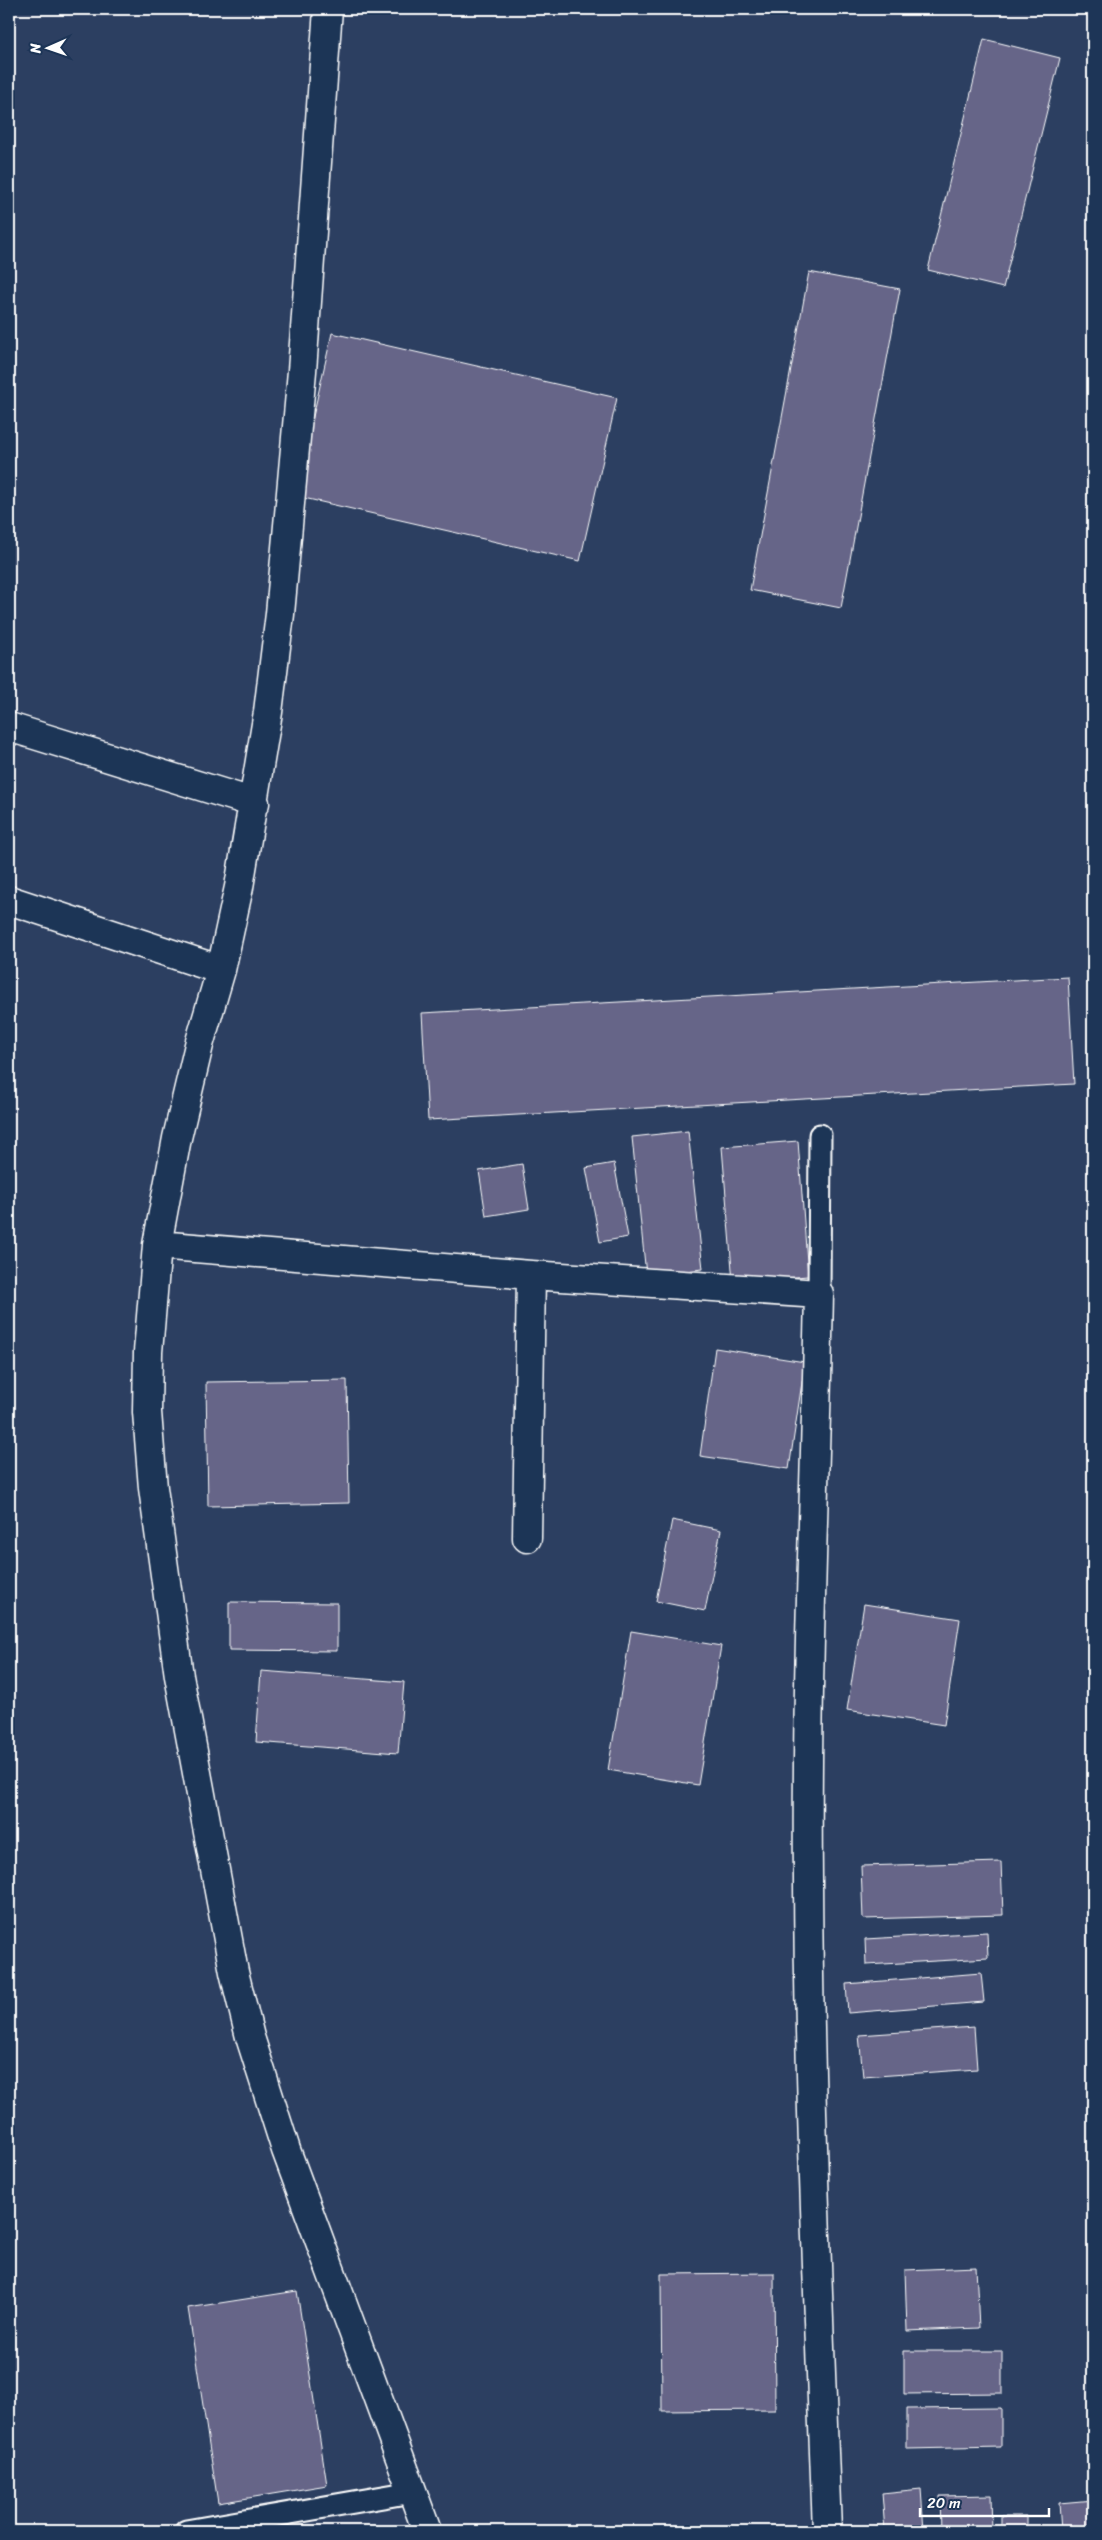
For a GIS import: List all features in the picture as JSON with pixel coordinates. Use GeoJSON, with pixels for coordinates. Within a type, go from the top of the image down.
{"type":"FeatureCollection","features":[{"type":"Feature","properties":{"kind":"street"},"geometry":{"type":"LineString","coordinates":[[328,9],[302,371],[280,614],[255,803],[221,970],[198,1044],[177,1138],[157,1245],[148,1352],[147,1412],[153,1488],[179,1676],[234,1972],[250,2037],[274,2116],[427,2531]]}},
{"type":"Feature","properties":{"kind":"street"},"geometry":{"type":"LineString","coordinates":[[9,727],[255,803]]}},
{"type":"Feature","properties":{"kind":"street"},"geometry":{"type":"LineString","coordinates":[[9,900],[221,970]]}},
{"type":"Feature","properties":{"kind":"street"},"geometry":{"type":"LineString","coordinates":[[157,1245],[531,1275],[819,1294],[808,1741],[808,1878],[811,2100],[827,2531]]}},
{"type":"Feature","properties":{"kind":"street"},"geometry":{"type":"LineString","coordinates":[[527,1538],[531,1275]]}},
{"type":"Feature","properties":{"kind":"lane"},"geometry":{"type":"LineString","coordinates":[[819,1294],[820,1135]]}},
{"type":"Feature","properties":{"kind":"lane"},"geometry":{"type":"LineString","coordinates":[[186,2531],[412,2492]]}},
{"type":"Feature","properties":{"kind":"building"},"geometry":{"type":"Polygon","coordinates":[[[984,39],[1060,58],[1003,288],[928,270],[984,39]]]}},
{"type":"Feature","properties":{"kind":"building"},"geometry":{"type":"Polygon","coordinates":[[[809,272],[900,289],[841,608],[750,590],[809,272]]]}},
{"type":"Feature","properties":{"kind":"building"},"geometry":{"type":"Polygon","coordinates":[[[332,333],[617,398],[580,561],[295,496],[332,333]]]}},
{"type":"Feature","properties":{"kind":"building"},"geometry":{"type":"Polygon","coordinates":[[[1068,977],[1074,1084],[428,1120],[422,1013],[1068,977]]]}},
{"type":"Feature","properties":{"kind":"building"},"geometry":{"type":"Polygon","coordinates":[[[688,1131],[703,1269],[646,1275],[632,1137],[688,1131]]]}},
{"type":"Feature","properties":{"kind":"building"},"geometry":{"type":"Polygon","coordinates":[[[798,1141],[808,1276],[733,1282],[722,1147],[798,1141]]]}},
{"type":"Feature","properties":{"kind":"building"},"geometry":{"type":"Polygon","coordinates":[[[614,1163],[628,1237],[600,1242],[586,1168],[614,1163]]]}},
{"type":"Feature","properties":{"kind":"building"},"geometry":{"type":"Polygon","coordinates":[[[522,1164],[529,1209],[486,1216],[479,1171],[522,1164]]]}},
{"type":"Feature","properties":{"kind":"building"},"geometry":{"type":"Polygon","coordinates":[[[715,1348],[805,1362],[789,1469],[700,1456],[715,1348]]]}},
{"type":"Feature","properties":{"kind":"building"},"geometry":{"type":"Polygon","coordinates":[[[347,1380],[349,1503],[208,1506],[206,1382],[347,1380]]]}},
{"type":"Feature","properties":{"kind":"building"},"geometry":{"type":"Polygon","coordinates":[[[672,1520],[721,1530],[705,1611],[656,1601],[672,1520]]]}},
{"type":"Feature","properties":{"kind":"building"},"geometry":{"type":"Polygon","coordinates":[[[229,1602],[337,1603],[337,1651],[229,1650],[229,1602]]]}},
{"type":"Feature","properties":{"kind":"building"},"geometry":{"type":"Polygon","coordinates":[[[864,1604],[960,1619],[944,1725],[847,1710],[864,1604]]]}},
{"type":"Feature","properties":{"kind":"building"},"geometry":{"type":"Polygon","coordinates":[[[631,1631],[721,1646],[698,1785],[608,1770],[631,1631]]]}},
{"type":"Feature","properties":{"kind":"building"},"geometry":{"type":"Polygon","coordinates":[[[261,1671],[404,1682],[398,1753],[256,1742],[261,1671]]]}},
{"type":"Feature","properties":{"kind":"building"},"geometry":{"type":"Polygon","coordinates":[[[1001,1862],[1003,1915],[863,1919],[861,1866],[1001,1862]]]}},
{"type":"Feature","properties":{"kind":"building"},"geometry":{"type":"Polygon","coordinates":[[[987,1932],[988,1958],[866,1965],[865,1939],[987,1932]]]}},
{"type":"Feature","properties":{"kind":"building"},"geometry":{"type":"Polygon","coordinates":[[[981,1973],[984,2002],[848,2013],[846,1984],[981,1973]]]}},
{"type":"Feature","properties":{"kind":"building"},"geometry":{"type":"Polygon","coordinates":[[[974,2027],[977,2069],[863,2077],[859,2035],[974,2027]]]}},
{"type":"Feature","properties":{"kind":"building"},"geometry":{"type":"Polygon","coordinates":[[[976,2267],[979,2328],[907,2331],[905,2270],[976,2267]]]}},
{"type":"Feature","properties":{"kind":"building"},"geometry":{"type":"Polygon","coordinates":[[[774,2273],[775,2410],[662,2411],[661,2274],[774,2273]]]}},
{"type":"Feature","properties":{"kind":"building"},"geometry":{"type":"Polygon","coordinates":[[[297,2291],[327,2485],[218,2503],[188,2308],[297,2291]]]}},
{"type":"Feature","properties":{"kind":"building"},"geometry":{"type":"Polygon","coordinates":[[[904,2351],[1002,2351],[1002,2393],[904,2394],[904,2351]]]}},
{"type":"Feature","properties":{"kind":"building"},"geometry":{"type":"Polygon","coordinates":[[[1001,2408],[1001,2447],[907,2449],[907,2409],[1001,2408]]]}},
{"type":"Feature","properties":{"kind":"building"},"geometry":{"type":"Polygon","coordinates":[[[921,2489],[924,2531],[885,2531],[882,2493],[921,2489]]]}},
{"type":"Feature","properties":{"kind":"building"},"geometry":{"type":"Polygon","coordinates":[[[991,2495],[992,2531],[941,2531],[940,2496],[991,2495]]]}},
{"type":"Feature","properties":{"kind":"building"},"geometry":{"type":"Polygon","coordinates":[[[1093,2500],[1093,2531],[1061,2531],[1059,2503],[1093,2500]]]}},
{"type":"Feature","properties":{"kind":"building"},"geometry":{"type":"Polygon","coordinates":[[[1001,2516],[1026,2516],[1026,2531],[1001,2531],[1001,2516]]]}}]}
